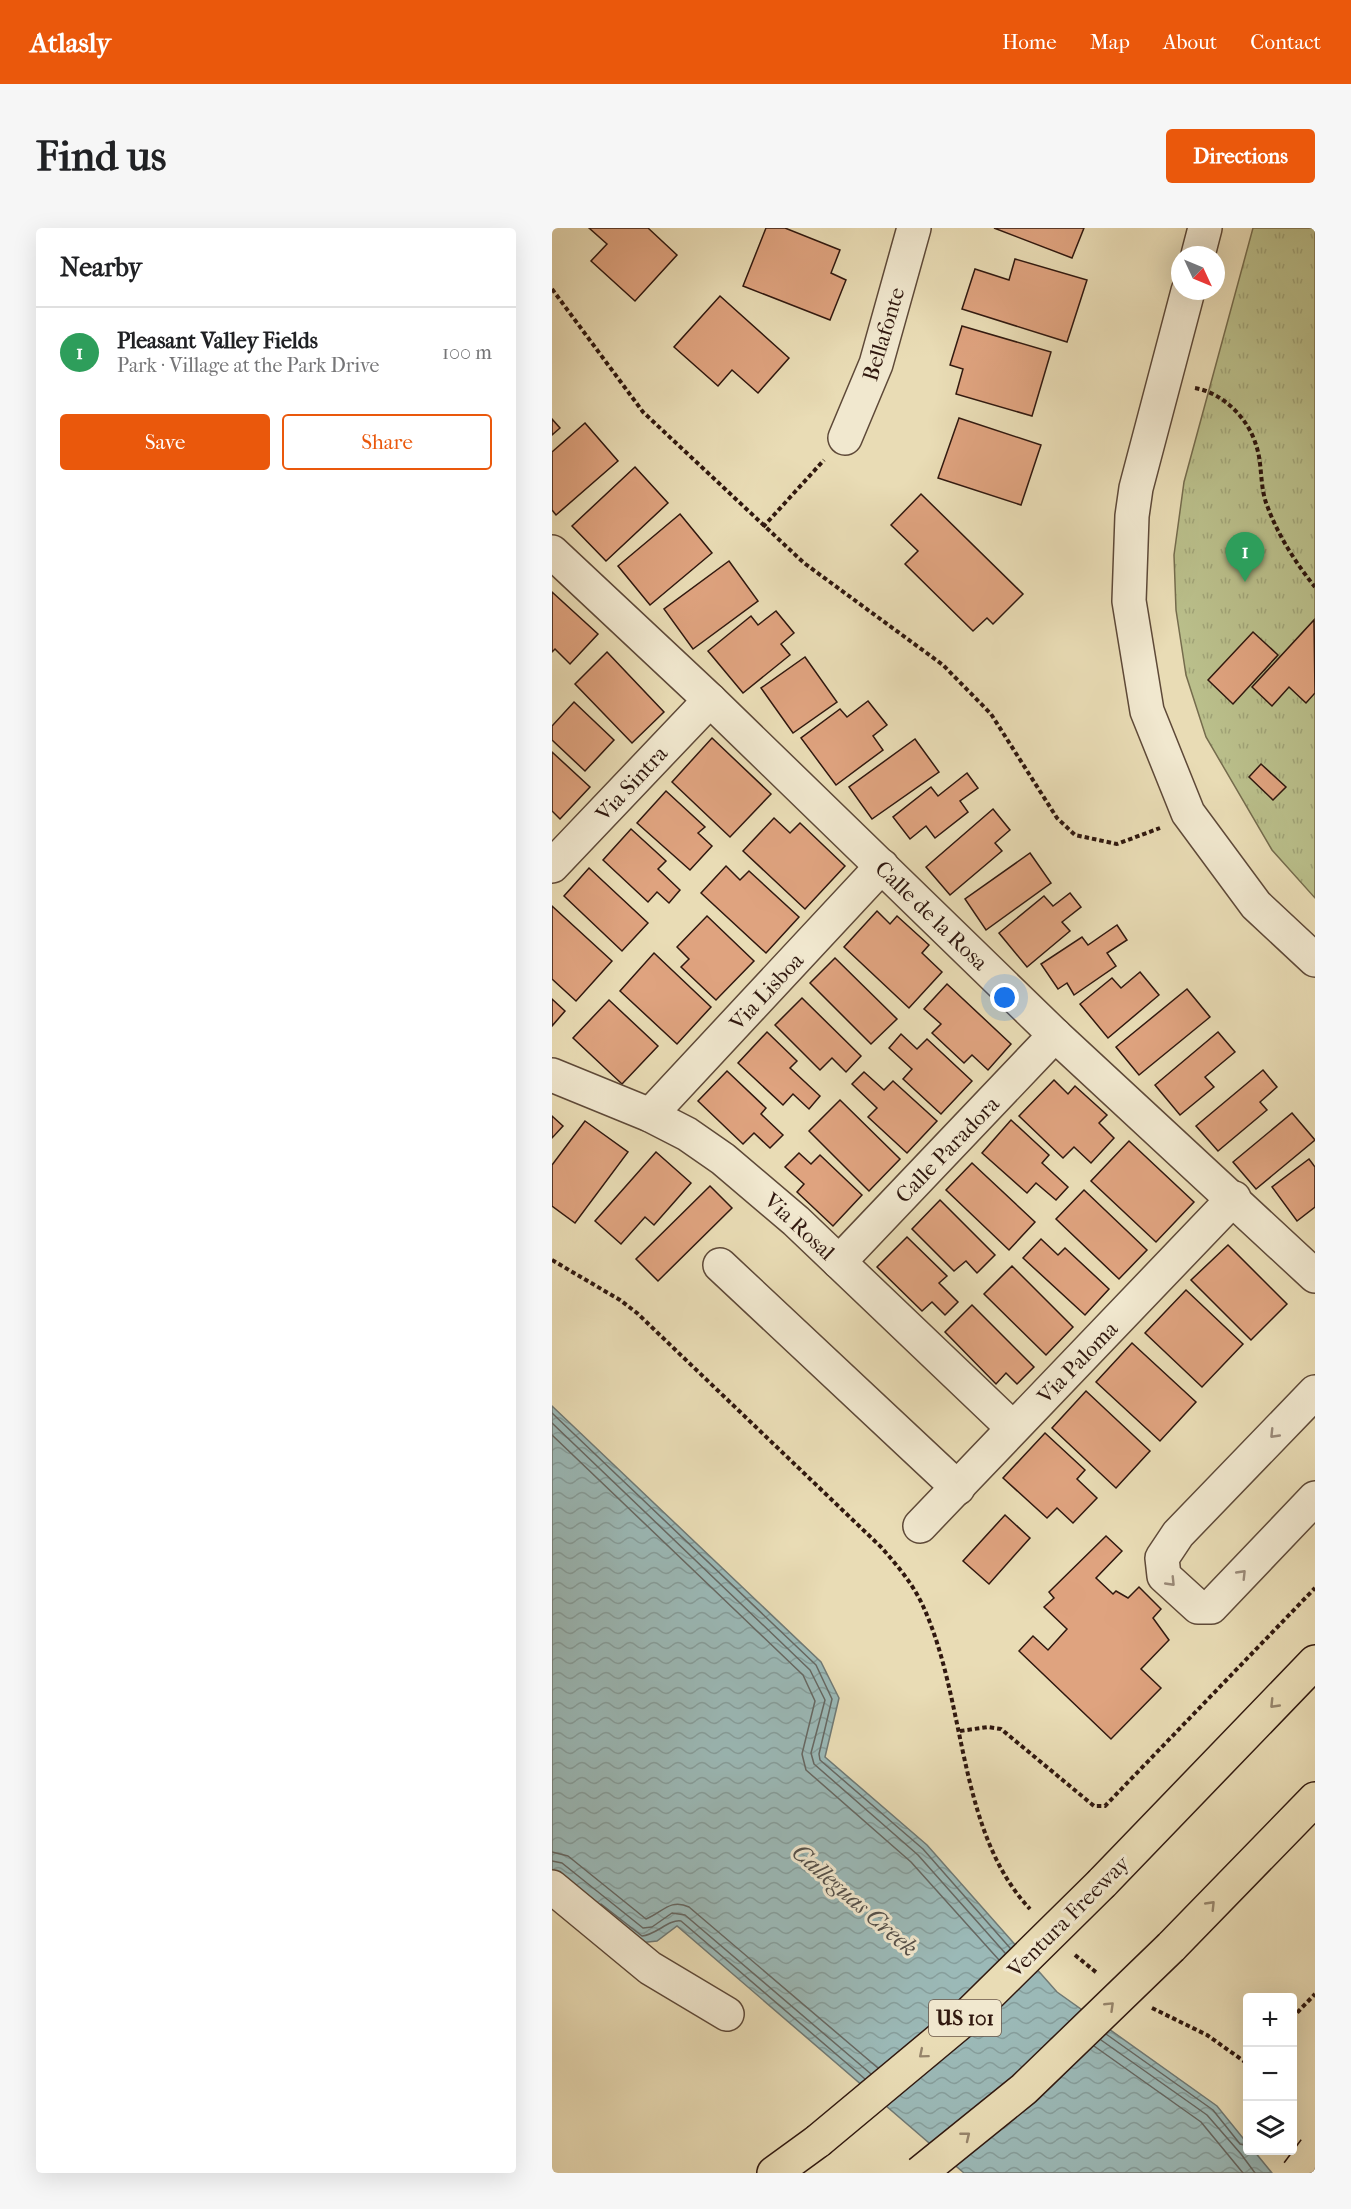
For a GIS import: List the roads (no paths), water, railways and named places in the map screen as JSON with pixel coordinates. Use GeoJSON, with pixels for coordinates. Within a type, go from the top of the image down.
{"type":"FeatureCollection","features":[{"type":"Feature","properties":{"kind":"main road","name":"Ventura Freeway"},"geometry":{"type":"LineString","coordinates":[[774,2173],[818,2141],[962,2021],[1102,1883],[1315,1662]]}},
{"type":"Feature","properties":{"kind":"main road"},"geometry":{"type":"LineString","coordinates":[[920,2173],[1024,2089],[1170,1947],[1315,1799]]}},
{"type":"Feature","properties":{"kind":"main road"},"geometry":{"type":"LineString","coordinates":[[1298,2173],[1315,2150]]}},
{"type":"Feature","properties":{"kind":"street","name":"Bellafonte"},"geometry":{"type":"LineString","coordinates":[[845,438],[876,364],[914,228]]}},
{"type":"Feature","properties":{"kind":"street"},"geometry":{"type":"LineString","coordinates":[[1200,246],[1205,228]]}},
{"type":"Feature","properties":{"kind":"street"},"geometry":{"type":"LineString","coordinates":[[1186,300],[1136,488],[1132,516],[1129,601],[1147,711],[1188,813],[1256,905],[1315,960]]}},
{"type":"Feature","properties":{"kind":"street","name":"Calle de la Rosa"},"geometry":{"type":"LineString","coordinates":[[552,552],[710,700],[1055,1035],[1234,1198],[1315,1276]]}},
{"type":"Feature","properties":{"kind":"street","name":"Via Sintra"},"geometry":{"type":"LineString","coordinates":[[552,866],[710,700]]}},
{"type":"Feature","properties":{"kind":"street","name":"Via Lisboa"},"geometry":{"type":"LineString","coordinates":[[650,1115],[882,866]]}},
{"type":"Feature","properties":{"kind":"street","name":"Calle Paradora"},"geometry":{"type":"LineString","coordinates":[[839,1262],[1055,1035]]}},
{"type":"Feature","properties":{"kind":"street","name":"Via Rosal"},"geometry":{"type":"LineString","coordinates":[[552,1075],[650,1115],[687,1134],[723,1159],[760,1188],[1013,1428]]}},
{"type":"Feature","properties":{"kind":"street","name":"Via Paloma"},"geometry":{"type":"LineString","coordinates":[[920,1526],[1234,1198]]}},
{"type":"Feature","properties":{"kind":"street"},"geometry":{"type":"LineString","coordinates":[[720,1265],[957,1488]]}},
{"type":"Feature","properties":{"kind":"street"},"geometry":{"type":"LineString","coordinates":[[1315,1392],[1178,1534],[1162,1558],[1164,1576],[1198,1607],[1211,1607],[1315,1498]]}},
{"type":"Feature","properties":{"kind":"street"},"geometry":{"type":"LineString","coordinates":[[552,1887],[650,1968],[727,2014]]}},
{"type":"Feature","properties":{"kind":"water","name":"Calleguas Creek"},"geometry":{"type":"Polygon","coordinates":[[[552,1406],[821,1662],[839,1698],[825,1757],[927,1845],[1057,1992],[1217,2106],[1243,2138],[1243,2155],[1257,2155],[1272,2173],[964,2173],[677,1926],[657,1941],[639,1943],[552,1872],[552,1406]]]}},
{"type":"Feature","properties":{"kind":"place","name":"Pleasant Valley Fields"},"geometry":{"type":"Point","coordinates":[1245,582]}}]}
